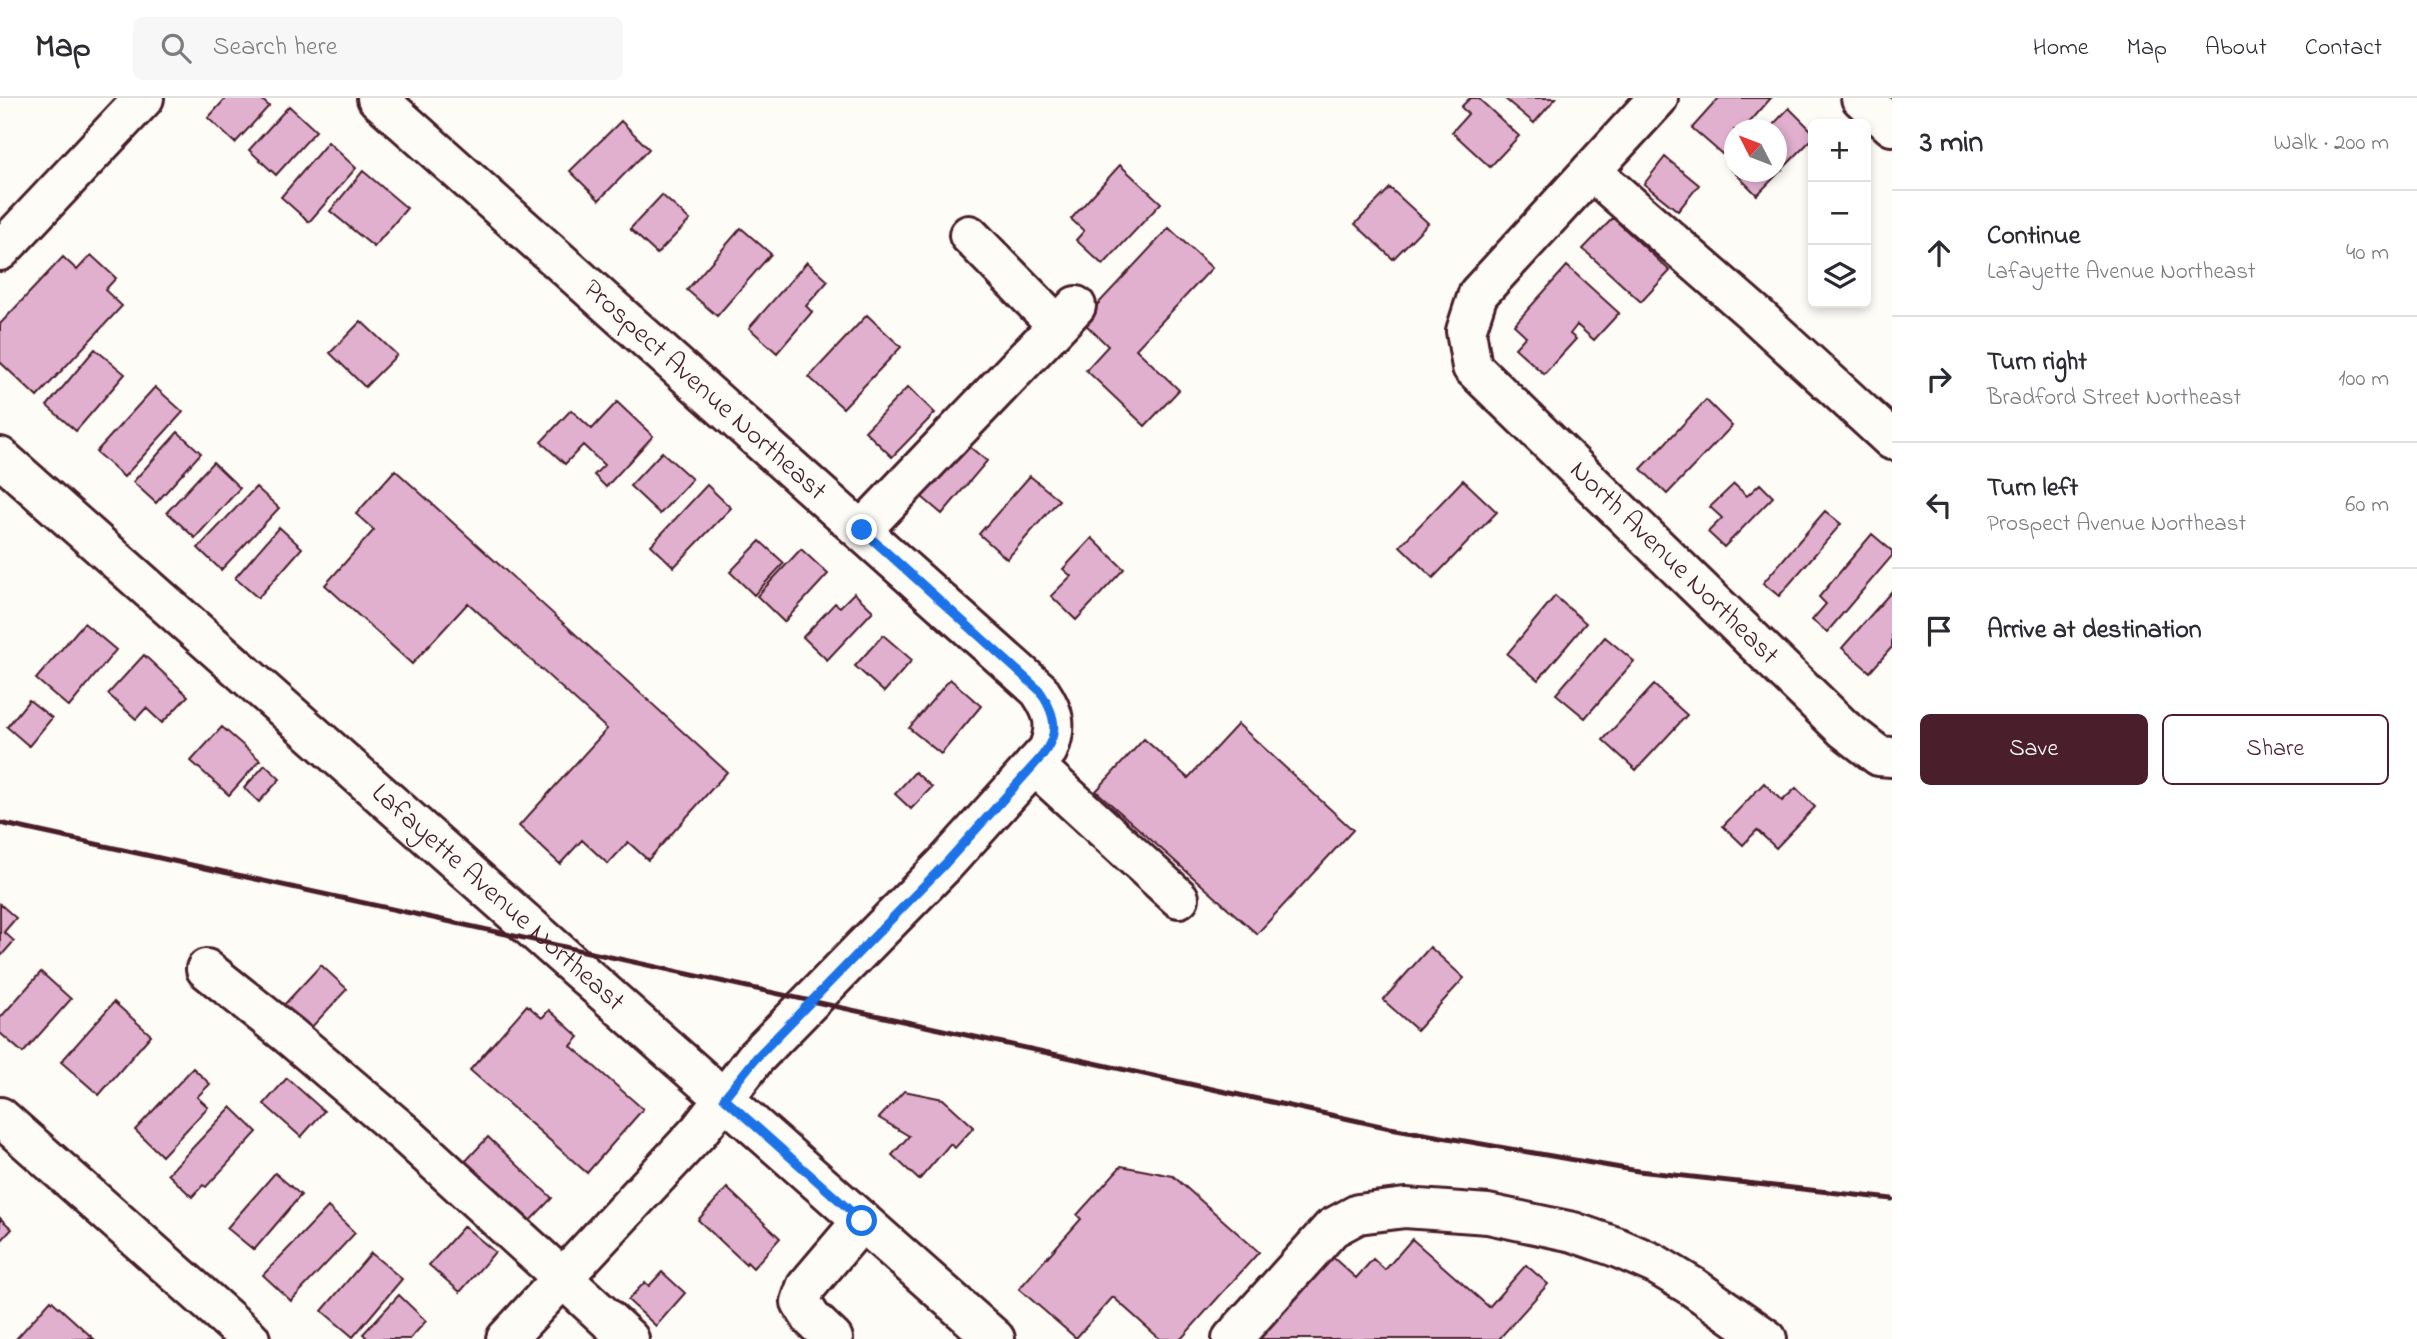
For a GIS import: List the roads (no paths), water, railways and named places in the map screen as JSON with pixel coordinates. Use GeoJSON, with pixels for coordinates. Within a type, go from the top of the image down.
{"type":"FeatureCollection","features":[{"type":"Feature","properties":{"kind":"street"},"geometry":{"type":"LineString","coordinates":[[0,251],[144,98]]}},
{"type":"Feature","properties":{"kind":"street","name":"Prospect Avenue Northeast"},"geometry":{"type":"LineString","coordinates":[[377,98],[1039,690],[1053,717],[1054,735],[1048,750],[1034,765]]}},
{"type":"Feature","properties":{"kind":"street"},"geometry":{"type":"LineString","coordinates":[[1658,98],[1591,171],[1755,314],[1892,440]]}},
{"type":"Feature","properties":{"kind":"street"},"geometry":{"type":"LineString","coordinates":[[1861,98],[1892,126]]}},
{"type":"Feature","properties":{"kind":"street","name":"North Avenue Northeast"},"geometry":{"type":"LineString","coordinates":[[1591,171],[1478,294],[1466,331],[1472,367],[1844,729],[1885,756]]}},
{"type":"Feature","properties":{"kind":"street"},"geometry":{"type":"LineString","coordinates":[[862,530],[1066,316],[969,235]]}},
{"type":"Feature","properties":{"kind":"street","name":"Lafayette Avenue Northeast"},"geometry":{"type":"LineString","coordinates":[[0,457],[991,1338]]}},
{"type":"Feature","properties":{"kind":"street"},"geometry":{"type":"LineString","coordinates":[[506,1339],[699,1131],[756,1058],[945,864],[1034,765],[1179,898]]}},
{"type":"Feature","properties":{"kind":"street"},"geometry":{"type":"LineString","coordinates":[[206,969],[405,1134],[629,1339]]}},
{"type":"Feature","properties":{"kind":"street"},"geometry":{"type":"LineString","coordinates":[[0,1117],[250,1339]]}},
{"type":"Feature","properties":{"kind":"street"},"geometry":{"type":"LineString","coordinates":[[1232,1339],[1332,1228],[1358,1213],[1405,1208],[1488,1214],[1573,1232],[1616,1247],[1655,1264],[1693,1287],[1767,1339]]}},
{"type":"Feature","properties":{"kind":"street"},"geometry":{"type":"LineString","coordinates":[[833,1339],[811,1318],[801,1301],[806,1287],[862,1221]]}},
{"type":"Feature","properties":{"kind":"railway"},"geometry":{"type":"LineString","coordinates":[[0,823],[1390,1128],[1638,1171],[1892,1199]]}}]}
